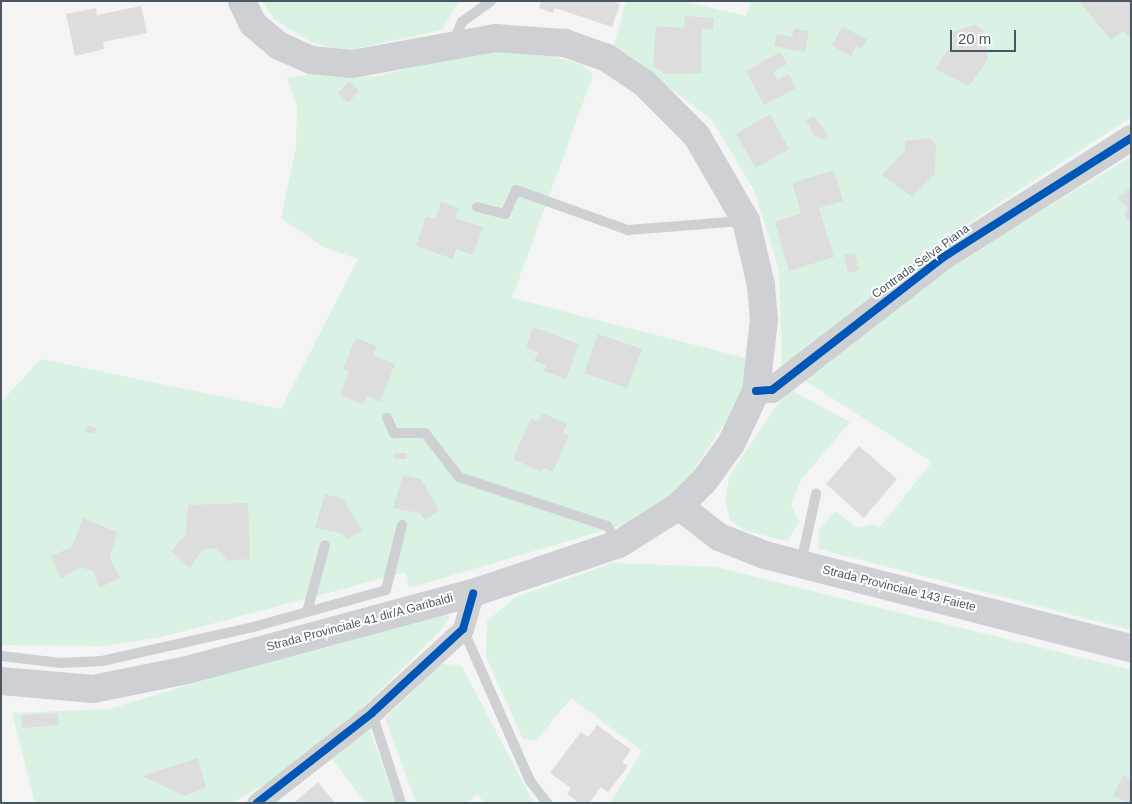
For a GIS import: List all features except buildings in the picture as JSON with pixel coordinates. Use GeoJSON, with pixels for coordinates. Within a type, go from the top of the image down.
{"type":"FeatureCollection","features":[{"type":"Feature","properties":{"kind":"main road","name":"Strada Provinciale 41 dir/A Garibaldi"},"geometry":{"type":"LineString","coordinates":[[1,681],[93,689],[187,670],[260,638],[473,593],[619,544],[679,506],[704,481],[730,444],[756,391],[764,320],[761,285],[746,221],[697,136],[644,83],[607,58],[565,43],[495,38],[352,64],[311,60],[266,34],[254,24],[242,1]]}},
{"type":"Feature","properties":{"kind":"main road","name":"Strada Provinciale 143 Faiete"},"geometry":{"type":"LineString","coordinates":[[679,506],[730,542],[801,564],[1131,648]]}},
{"type":"Feature","properties":{"kind":"street","name":"Contrada Selva Piana"},"geometry":{"type":"LineString","coordinates":[[756,391],[772,390],[942,258],[1131,138]]}},
{"type":"Feature","properties":{"kind":"street"},"geometry":{"type":"LineString","coordinates":[[257,803],[372,713],[463,629],[473,593]]}},
{"type":"Feature","properties":{"kind":"lane"},"geometry":{"type":"LineString","coordinates":[[452,47],[462,22],[491,1]]}},
{"type":"Feature","properties":{"kind":"lane"},"geometry":{"type":"LineString","coordinates":[[477,208],[505,214],[516,190],[628,230],[746,221]]}},
{"type":"Feature","properties":{"kind":"lane"},"geometry":{"type":"LineString","coordinates":[[387,418],[394,433],[425,433],[459,477],[607,526],[619,544]]}},
{"type":"Feature","properties":{"kind":"lane"},"geometry":{"type":"LineString","coordinates":[[801,564],[816,494]]}},
{"type":"Feature","properties":{"kind":"lane"},"geometry":{"type":"LineString","coordinates":[[1,656],[62,662],[102,661],[260,638],[307,612],[386,590],[402,525]]}},
{"type":"Feature","properties":{"kind":"lane"},"geometry":{"type":"LineString","coordinates":[[307,612],[325,545]]}},
{"type":"Feature","properties":{"kind":"lane"},"geometry":{"type":"LineString","coordinates":[[463,629],[530,781],[547,803]]}},
{"type":"Feature","properties":{"kind":"lane"},"geometry":{"type":"LineString","coordinates":[[372,713],[401,803]]}},
{"type":"Feature","properties":{"kind":"green space"},"geometry":{"type":"Polygon","coordinates":[[[262,1],[459,1],[442,30],[345,51],[311,42],[275,20],[262,1]]]}},
{"type":"Feature","properties":{"kind":"green space"},"geometry":{"type":"Polygon","coordinates":[[[626,1],[683,1],[746,16],[751,1],[1131,1],[1131,117],[937,244],[782,366],[779,270],[754,190],[712,120],[614,46],[626,1]]]}},
{"type":"Feature","properties":{"kind":"green space"},"geometry":{"type":"Polygon","coordinates":[[[529,50],[583,65],[593,75],[512,298],[749,359],[739,401],[678,494],[646,518],[409,588],[406,572],[162,637],[106,646],[1,645],[1,402],[41,359],[281,409],[358,259],[323,247],[281,218],[296,148],[297,107],[287,78],[314,74],[374,77],[476,52],[529,50]]]}},
{"type":"Feature","properties":{"kind":"green space"},"geometry":{"type":"Polygon","coordinates":[[[1131,157],[1131,630],[819,549],[819,529],[835,511],[858,528],[870,524],[880,527],[932,462],[804,380],[951,265],[1131,157]]]}},
{"type":"Feature","properties":{"kind":"green space"},"geometry":{"type":"Polygon","coordinates":[[[791,390],[850,422],[801,480],[791,505],[799,522],[787,541],[746,531],[730,520],[725,500],[730,475],[774,409],[791,390]]]}},
{"type":"Feature","properties":{"kind":"green space"},"geometry":{"type":"Polygon","coordinates":[[[613,563],[716,567],[1131,670],[1131,803],[610,803],[642,751],[571,698],[536,741],[523,739],[486,657],[487,621],[516,597],[613,563]]]}},
{"type":"Feature","properties":{"kind":"green space"},"geometry":{"type":"Polygon","coordinates":[[[439,609],[450,618],[439,632],[361,709],[276,779],[231,803],[35,803],[12,713],[109,709],[439,609]]]}},
{"type":"Feature","properties":{"kind":"green space"},"geometry":{"type":"Polygon","coordinates":[[[441,664],[461,665],[534,803],[486,803],[477,795],[467,803],[416,803],[385,718],[441,664]]]}},
{"type":"Feature","properties":{"kind":"green space"},"geometry":{"type":"Polygon","coordinates":[[[369,728],[396,803],[366,803],[332,759],[369,728]]]}},
{"type":"Feature","properties":{"kind":"cycle path"},"geometry":{"type":"LineString","coordinates":[[756,391],[772,390],[942,258],[1131,138]]}},
{"type":"Feature","properties":{"kind":"cycle path"},"geometry":{"type":"LineString","coordinates":[[257,803],[372,713],[463,629],[473,593]]}}]}
